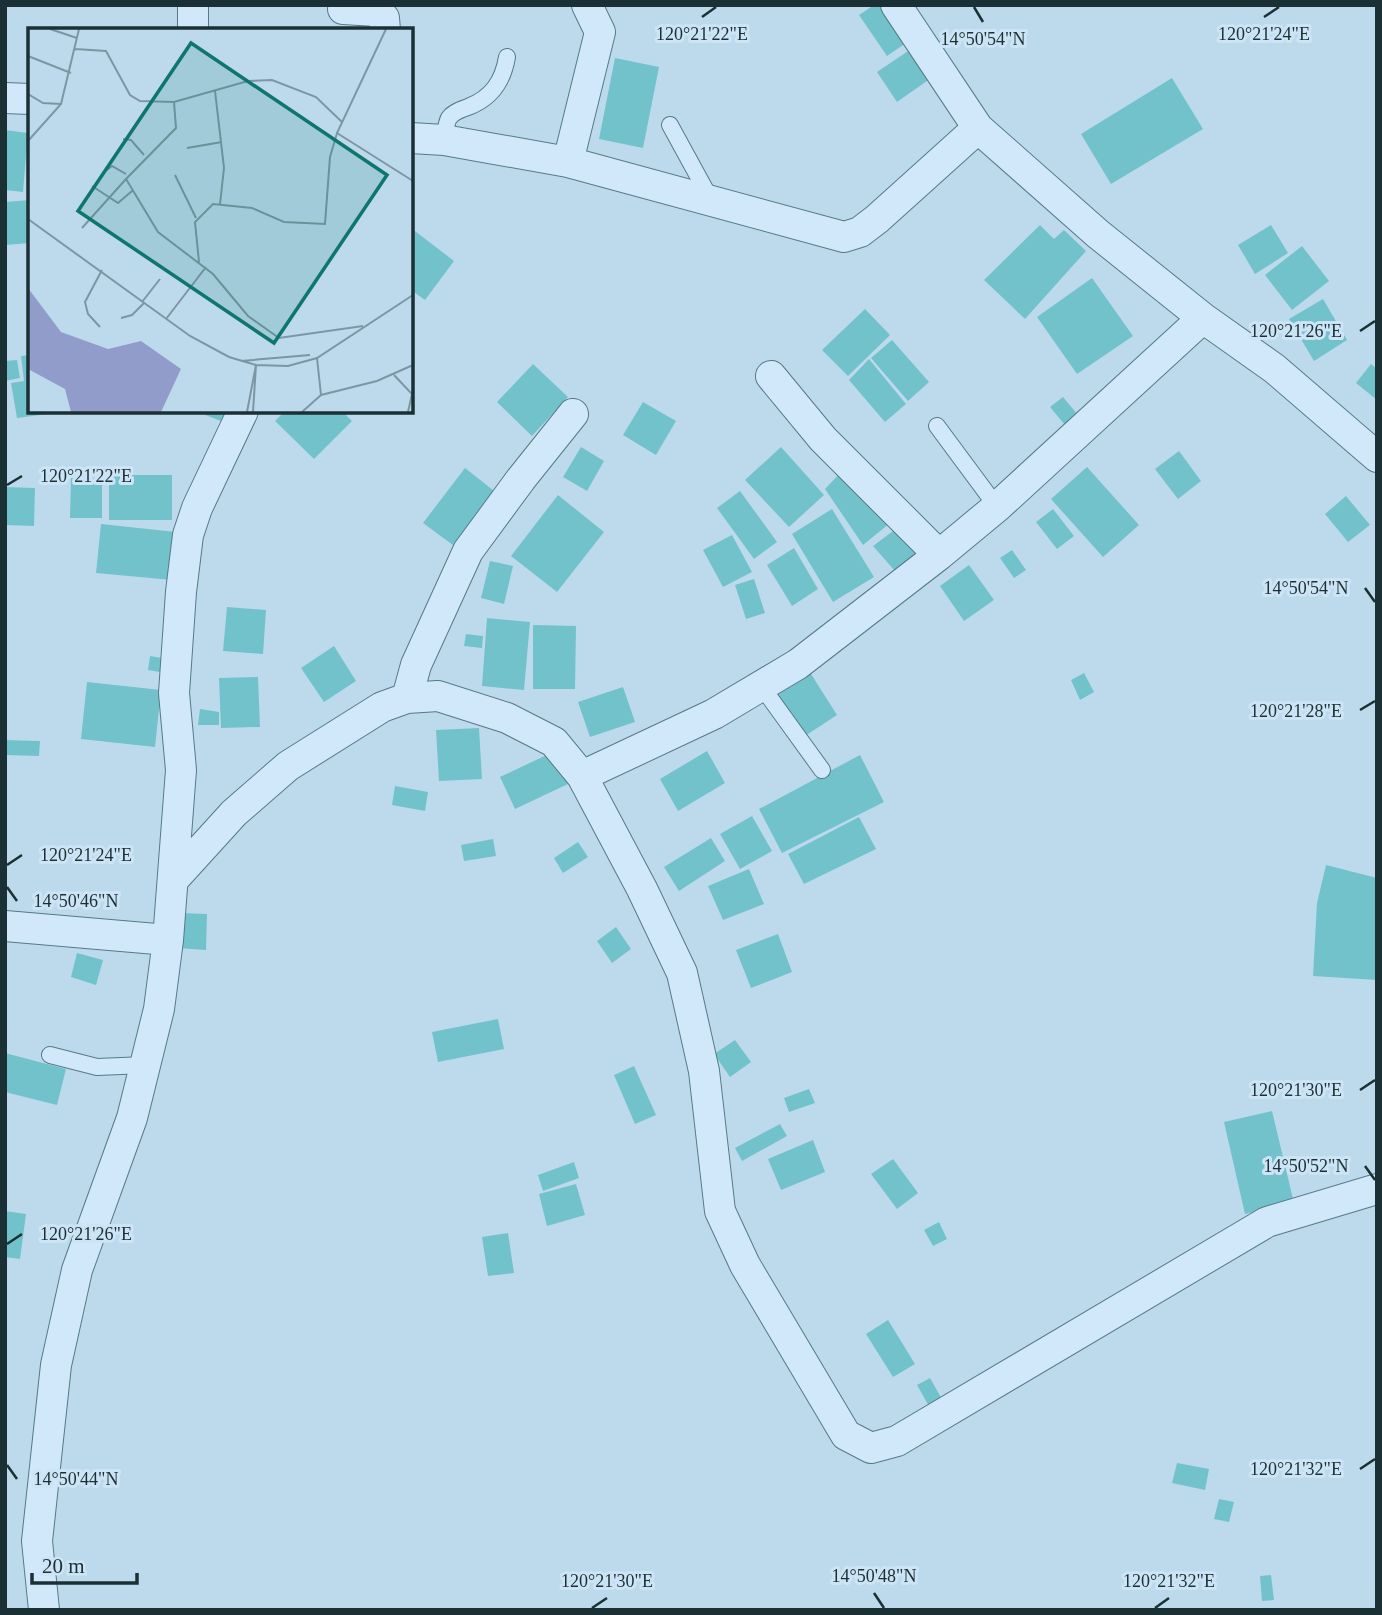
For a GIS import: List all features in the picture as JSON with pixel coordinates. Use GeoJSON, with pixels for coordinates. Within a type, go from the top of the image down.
{"type":"FeatureCollection","features":[{"type":"Feature","properties":{"kind":"street"},"geometry":{"type":"LineString","coordinates":[[193,5],[193,28]]}},
{"type":"Feature","properties":{"kind":"street"},"geometry":{"type":"LineString","coordinates":[[568,162],[600,32],[587,5]]}},
{"type":"Feature","properties":{"kind":"street"},"geometry":{"type":"LineString","coordinates":[[896,5],[978,128],[1098,234],[1203,318],[1275,369],[1377,457]]}},
{"type":"Feature","properties":{"kind":"street"},"geometry":{"type":"LineString","coordinates":[[343,9],[377,11],[384,18],[385,28]]}},
{"type":"Feature","properties":{"kind":"street"},"geometry":{"type":"LineString","coordinates":[[5,98],[28,99]]}},
{"type":"Feature","properties":{"kind":"street"},"geometry":{"type":"LineString","coordinates":[[413,138],[444,140],[568,162],[844,237],[860,232],[877,219],[978,128]]}},
{"type":"Feature","properties":{"kind":"street"},"geometry":{"type":"LineString","coordinates":[[582,776],[664,739],[762,687],[797,664],[998,507],[1203,318]]}},
{"type":"Feature","properties":{"kind":"street"},"geometry":{"type":"LineString","coordinates":[[771,376],[823,439],[939,555]]}},
{"type":"Feature","properties":{"kind":"street"},"geometry":{"type":"LineString","coordinates":[[44,1610],[37,1541],[56,1365],[77,1270],[132,1118],[159,1009],[174,879],[181,770],[174,693],[188,535],[197,508],[242,413]]}},
{"type":"Feature","properties":{"kind":"street"},"geometry":{"type":"LineString","coordinates":[[407,698],[416,665],[468,551],[573,414]]}},
{"type":"Feature","properties":{"kind":"street"},"geometry":{"type":"LineString","coordinates":[[174,879],[234,813],[288,766],[382,707],[407,698],[438,696],[507,718],[554,742],[582,776],[642,889],[682,973],[704,1071],[720,1211],[745,1265],[846,1435],[871,1448],[897,1441],[1267,1222],[1377,1189]]}},
{"type":"Feature","properties":{"kind":"street"},"geometry":{"type":"LineString","coordinates":[[5,926],[168,940]]}},
{"type":"Feature","properties":{"kind":"lane"},"geometry":{"type":"LineString","coordinates":[[444,140],[449,118],[459,110],[481,102],[495,89],[504,75],[507,57]]}},
{"type":"Feature","properties":{"kind":"lane"},"geometry":{"type":"LineString","coordinates":[[670,125],[711,200]]}},
{"type":"Feature","properties":{"kind":"lane"},"geometry":{"type":"LineString","coordinates":[[937,426],[998,507]]}},
{"type":"Feature","properties":{"kind":"lane"},"geometry":{"type":"LineString","coordinates":[[762,687],[822,770]]}},
{"type":"Feature","properties":{"kind":"lane"},"geometry":{"type":"LineString","coordinates":[[50,1055],[97,1067],[146,1065]]}},
{"type":"Feature","properties":{"kind":"building"},"geometry":{"type":"Polygon","coordinates":[[[874,5],[885,5],[909,41],[887,56],[859,15],[874,5]]]}},
{"type":"Feature","properties":{"kind":"building"},"geometry":{"type":"Polygon","coordinates":[[[914,47],[934,76],[897,102],[877,72],[914,47]]]}},
{"type":"Feature","properties":{"kind":"building"},"geometry":{"type":"Polygon","coordinates":[[[615,58],[659,67],[643,148],[599,139],[615,58]]]}},
{"type":"Feature","properties":{"kind":"building"},"geometry":{"type":"Polygon","coordinates":[[[1172,78],[1203,129],[1111,184],[1081,134],[1172,78]]]}},
{"type":"Feature","properties":{"kind":"building"},"geometry":{"type":"Polygon","coordinates":[[[5,130],[28,133],[23,192],[5,190],[5,130]]]}},
{"type":"Feature","properties":{"kind":"building"},"geometry":{"type":"Polygon","coordinates":[[[28,200],[28,243],[5,245],[5,202],[28,200]]]}},
{"type":"Feature","properties":{"kind":"building"},"geometry":{"type":"Polygon","coordinates":[[[1040,225],[1054,239],[1064,230],[1086,251],[1025,319],[984,280],[1040,225]]]}},
{"type":"Feature","properties":{"kind":"building"},"geometry":{"type":"Polygon","coordinates":[[[1271,225],[1288,253],[1255,274],[1238,245],[1271,225]]]}},
{"type":"Feature","properties":{"kind":"building"},"geometry":{"type":"Polygon","coordinates":[[[413,230],[454,261],[425,300],[413,291],[413,230]]]}},
{"type":"Feature","properties":{"kind":"building"},"geometry":{"type":"Polygon","coordinates":[[[1302,246],[1329,281],[1292,310],[1265,275],[1302,246]]]}},
{"type":"Feature","properties":{"kind":"building"},"geometry":{"type":"Polygon","coordinates":[[[1092,278],[1133,336],[1077,374],[1037,317],[1092,278]]]}},
{"type":"Feature","properties":{"kind":"building"},"geometry":{"type":"Polygon","coordinates":[[[1323,299],[1347,340],[1314,361],[1289,319],[1323,299]]]}},
{"type":"Feature","properties":{"kind":"building"},"geometry":{"type":"Polygon","coordinates":[[[865,309],[890,335],[848,376],[822,350],[865,309]]]}},
{"type":"Feature","properties":{"kind":"building"},"geometry":{"type":"Polygon","coordinates":[[[892,340],[929,382],[908,401],[871,358],[892,340]]]}},
{"type":"Feature","properties":{"kind":"building"},"geometry":{"type":"Polygon","coordinates":[[[28,355],[28,413],[55,413],[17,418],[11,383],[24,381],[21,356],[28,355]]]}},
{"type":"Feature","properties":{"kind":"building"},"geometry":{"type":"Polygon","coordinates":[[[869,359],[906,404],[885,422],[849,380],[869,359]]]}},
{"type":"Feature","properties":{"kind":"building"},"geometry":{"type":"Polygon","coordinates":[[[17,360],[20,378],[5,381],[5,361],[17,360]]]}},
{"type":"Feature","properties":{"kind":"building"},"geometry":{"type":"Polygon","coordinates":[[[533,364],[568,397],[532,436],[497,402],[533,364]]]}},
{"type":"Feature","properties":{"kind":"building"},"geometry":{"type":"Polygon","coordinates":[[[1371,364],[1377,369],[1377,400],[1356,383],[1371,364]]]}},
{"type":"Feature","properties":{"kind":"building"},"geometry":{"type":"Polygon","coordinates":[[[1063,397],[1078,415],[1065,425],[1050,407],[1063,397]]]}},
{"type":"Feature","properties":{"kind":"building"},"geometry":{"type":"Polygon","coordinates":[[[643,402],[676,421],[656,455],[623,435],[643,402]]]}},
{"type":"Feature","properties":{"kind":"building"},"geometry":{"type":"Polygon","coordinates":[[[200,413],[229,413],[226,423],[200,413]]]}},
{"type":"Feature","properties":{"kind":"building"},"geometry":{"type":"Polygon","coordinates":[[[283,413],[344,413],[352,421],[314,459],[275,421],[283,413]]]}},
{"type":"Feature","properties":{"kind":"building"},"geometry":{"type":"Polygon","coordinates":[[[581,447],[604,461],[587,491],[563,477],[581,447]]]}},
{"type":"Feature","properties":{"kind":"building"},"geometry":{"type":"Polygon","coordinates":[[[781,447],[824,495],[789,527],[745,480],[781,447]]]}},
{"type":"Feature","properties":{"kind":"building"},"geometry":{"type":"Polygon","coordinates":[[[1179,451],[1201,481],[1178,499],[1155,469],[1179,451]]]}},
{"type":"Feature","properties":{"kind":"building"},"geometry":{"type":"Polygon","coordinates":[[[1087,467],[1139,525],[1103,557],[1051,499],[1087,467]]]}},
{"type":"Feature","properties":{"kind":"building"},"geometry":{"type":"Polygon","coordinates":[[[465,468],[498,494],[457,548],[423,523],[465,468]]]}},
{"type":"Feature","properties":{"kind":"building"},"geometry":{"type":"Polygon","coordinates":[[[843,470],[895,519],[863,545],[825,489],[843,470]]]}},
{"type":"Feature","properties":{"kind":"building"},"geometry":{"type":"Polygon","coordinates":[[[109,475],[172,475],[172,520],[109,520],[109,475]]]}},
{"type":"Feature","properties":{"kind":"building"},"geometry":{"type":"Polygon","coordinates":[[[71,478],[102,479],[102,518],[70,518],[71,478]]]}},
{"type":"Feature","properties":{"kind":"building"},"geometry":{"type":"Polygon","coordinates":[[[5,487],[35,488],[34,526],[5,525],[5,487]]]}},
{"type":"Feature","properties":{"kind":"building"},"geometry":{"type":"Polygon","coordinates":[[[740,491],[777,542],[754,559],[717,508],[740,491]]]}},
{"type":"Feature","properties":{"kind":"building"},"geometry":{"type":"Polygon","coordinates":[[[558,495],[604,532],[557,592],[511,556],[558,495]]]}},
{"type":"Feature","properties":{"kind":"building"},"geometry":{"type":"Polygon","coordinates":[[[1346,496],[1370,525],[1348,542],[1325,514],[1346,496]]]}},
{"type":"Feature","properties":{"kind":"building"},"geometry":{"type":"Polygon","coordinates":[[[832,509],[874,577],[833,602],[792,534],[832,509]]]}},
{"type":"Feature","properties":{"kind":"building"},"geometry":{"type":"Polygon","coordinates":[[[1053,509],[1074,536],[1057,549],[1036,522],[1053,509]]]}},
{"type":"Feature","properties":{"kind":"building"},"geometry":{"type":"Polygon","coordinates":[[[101,524],[176,532],[172,580],[96,573],[101,524]]]}},
{"type":"Feature","properties":{"kind":"building"},"geometry":{"type":"Polygon","coordinates":[[[897,528],[924,552],[895,571],[873,546],[897,528]]]}},
{"type":"Feature","properties":{"kind":"building"},"geometry":{"type":"Polygon","coordinates":[[[732,535],[752,572],[723,587],[703,550],[732,535]]]}},
{"type":"Feature","properties":{"kind":"building"},"geometry":{"type":"Polygon","coordinates":[[[794,548],[818,589],[792,606],[767,565],[794,548]]]}},
{"type":"Feature","properties":{"kind":"building"},"geometry":{"type":"Polygon","coordinates":[[[1012,550],[1026,570],[1014,578],[1000,558],[1012,550]]]}},
{"type":"Feature","properties":{"kind":"building"},"geometry":{"type":"Polygon","coordinates":[[[490,561],[513,566],[504,604],[481,598],[490,561]]]}},
{"type":"Feature","properties":{"kind":"building"},"geometry":{"type":"Polygon","coordinates":[[[969,565],[994,600],[964,621],[940,586],[969,565]]]}},
{"type":"Feature","properties":{"kind":"building"},"geometry":{"type":"Polygon","coordinates":[[[754,579],[765,613],[746,619],[735,585],[754,579]]]}},
{"type":"Feature","properties":{"kind":"building"},"geometry":{"type":"Polygon","coordinates":[[[227,607],[266,610],[263,654],[223,651],[227,607]]]}},
{"type":"Feature","properties":{"kind":"building"},"geometry":{"type":"Polygon","coordinates":[[[487,618],[530,622],[524,690],[482,686],[487,618]]]}},
{"type":"Feature","properties":{"kind":"building"},"geometry":{"type":"Polygon","coordinates":[[[533,625],[576,626],[575,689],[533,689],[533,625]]]}},
{"type":"Feature","properties":{"kind":"building"},"geometry":{"type":"Polygon","coordinates":[[[466,634],[483,636],[482,648],[464,646],[466,634]]]}},
{"type":"Feature","properties":{"kind":"building"},"geometry":{"type":"Polygon","coordinates":[[[334,646],[356,681],[324,702],[301,668],[334,646]]]}},
{"type":"Feature","properties":{"kind":"building"},"geometry":{"type":"Polygon","coordinates":[[[150,656],[162,658],[160,672],[148,670],[150,656]]]}},
{"type":"Feature","properties":{"kind":"building"},"geometry":{"type":"Polygon","coordinates":[[[806,666],[837,715],[802,738],[770,688],[806,666]]]}},
{"type":"Feature","properties":{"kind":"building"},"geometry":{"type":"Polygon","coordinates":[[[1084,673],[1094,692],[1080,700],[1071,680],[1084,673]]]}},
{"type":"Feature","properties":{"kind":"building"},"geometry":{"type":"Polygon","coordinates":[[[258,677],[260,727],[221,728],[219,678],[258,677]]]}},
{"type":"Feature","properties":{"kind":"building"},"geometry":{"type":"Polygon","coordinates":[[[87,682],[161,690],[155,747],[81,739],[87,682]]]}},
{"type":"Feature","properties":{"kind":"building"},"geometry":{"type":"Polygon","coordinates":[[[623,687],[635,722],[590,737],[578,702],[623,687]]]}},
{"type":"Feature","properties":{"kind":"building"},"geometry":{"type":"Polygon","coordinates":[[[200,709],[219,712],[219,725],[198,725],[200,709]]]}},
{"type":"Feature","properties":{"kind":"building"},"geometry":{"type":"Polygon","coordinates":[[[479,728],[482,779],[439,781],[436,730],[479,728]]]}},
{"type":"Feature","properties":{"kind":"building"},"geometry":{"type":"Polygon","coordinates":[[[5,740],[40,741],[39,756],[5,755],[5,740]]]}},
{"type":"Feature","properties":{"kind":"building"},"geometry":{"type":"Polygon","coordinates":[[[707,751],[725,783],[678,811],[660,779],[707,751]]]}},
{"type":"Feature","properties":{"kind":"building"},"geometry":{"type":"Polygon","coordinates":[[[553,752],[568,784],[515,809],[500,777],[553,752]]]}},
{"type":"Feature","properties":{"kind":"building"},"geometry":{"type":"Polygon","coordinates":[[[860,755],[884,802],[782,853],[759,809],[860,755]]]}},
{"type":"Feature","properties":{"kind":"building"},"geometry":{"type":"Polygon","coordinates":[[[395,786],[428,792],[425,811],[392,805],[395,786]]]}},
{"type":"Feature","properties":{"kind":"building"},"geometry":{"type":"Polygon","coordinates":[[[752,816],[772,851],[740,869],[720,834],[752,816]]]}},
{"type":"Feature","properties":{"kind":"building"},"geometry":{"type":"Polygon","coordinates":[[[859,817],[876,849],[804,884],[788,854],[859,817]]]}},
{"type":"Feature","properties":{"kind":"building"},"geometry":{"type":"Polygon","coordinates":[[[711,838],[725,861],[679,891],[664,867],[711,838]]]}},
{"type":"Feature","properties":{"kind":"building"},"geometry":{"type":"Polygon","coordinates":[[[493,839],[496,856],[464,861],[461,845],[493,839]]]}},
{"type":"Feature","properties":{"kind":"building"},"geometry":{"type":"Polygon","coordinates":[[[578,842],[588,857],[563,873],[554,858],[578,842]]]}},
{"type":"Feature","properties":{"kind":"building"},"geometry":{"type":"Polygon","coordinates":[[[1326,865],[1377,878],[1377,980],[1313,976],[1317,903],[1326,865]]]}},
{"type":"Feature","properties":{"kind":"building"},"geometry":{"type":"Polygon","coordinates":[[[749,869],[764,904],[723,920],[708,886],[749,869]]]}},
{"type":"Feature","properties":{"kind":"building"},"geometry":{"type":"Polygon","coordinates":[[[178,913],[207,914],[206,950],[177,948],[178,913]]]}},
{"type":"Feature","properties":{"kind":"building"},"geometry":{"type":"Polygon","coordinates":[[[616,927],[631,949],[612,963],[597,941],[616,927]]]}},
{"type":"Feature","properties":{"kind":"building"},"geometry":{"type":"Polygon","coordinates":[[[778,934],[792,972],[751,988],[736,950],[778,934]]]}},
{"type":"Feature","properties":{"kind":"building"},"geometry":{"type":"Polygon","coordinates":[[[77,953],[103,960],[96,985],[71,977],[77,953]]]}},
{"type":"Feature","properties":{"kind":"building"},"geometry":{"type":"Polygon","coordinates":[[[498,1019],[504,1049],[438,1062],[432,1032],[498,1019]]]}},
{"type":"Feature","properties":{"kind":"building"},"geometry":{"type":"Polygon","coordinates":[[[735,1040],[751,1062],[730,1077],[714,1054],[735,1040]]]}},
{"type":"Feature","properties":{"kind":"building"},"geometry":{"type":"Polygon","coordinates":[[[5,1053],[66,1069],[57,1105],[5,1092],[5,1053]]]}},
{"type":"Feature","properties":{"kind":"building"},"geometry":{"type":"Polygon","coordinates":[[[634,1066],[656,1115],[635,1124],[614,1075],[634,1066]]]}},
{"type":"Feature","properties":{"kind":"building"},"geometry":{"type":"Polygon","coordinates":[[[809,1089],[815,1103],[789,1112],[784,1098],[809,1089]]]}},
{"type":"Feature","properties":{"kind":"building"},"geometry":{"type":"Polygon","coordinates":[[[1272,1111],[1294,1203],[1245,1214],[1224,1122],[1272,1111]]]}},
{"type":"Feature","properties":{"kind":"building"},"geometry":{"type":"Polygon","coordinates":[[[780,1124],[787,1136],[742,1161],[735,1148],[780,1124]]]}},
{"type":"Feature","properties":{"kind":"building"},"geometry":{"type":"Polygon","coordinates":[[[813,1140],[825,1172],[781,1190],[768,1159],[813,1140]]]}},
{"type":"Feature","properties":{"kind":"building"},"geometry":{"type":"Polygon","coordinates":[[[893,1159],[918,1193],[897,1209],[871,1174],[893,1159]]]}},
{"type":"Feature","properties":{"kind":"building"},"geometry":{"type":"Polygon","coordinates":[[[574,1162],[579,1178],[543,1191],[538,1175],[574,1162]]]}},
{"type":"Feature","properties":{"kind":"building"},"geometry":{"type":"Polygon","coordinates":[[[576,1184],[585,1215],[547,1226],[539,1194],[576,1184]]]}},
{"type":"Feature","properties":{"kind":"building"},"geometry":{"type":"Polygon","coordinates":[[[5,1211],[26,1214],[20,1259],[5,1257],[5,1211]]]}},
{"type":"Feature","properties":{"kind":"building"},"geometry":{"type":"Polygon","coordinates":[[[939,1222],[947,1239],[933,1246],[924,1230],[939,1222]]]}},
{"type":"Feature","properties":{"kind":"building"},"geometry":{"type":"Polygon","coordinates":[[[508,1233],[514,1273],[488,1276],[482,1237],[508,1233]]]}},
{"type":"Feature","properties":{"kind":"building"},"geometry":{"type":"Polygon","coordinates":[[[888,1320],[915,1364],[893,1377],[866,1334],[888,1320]]]}},
{"type":"Feature","properties":{"kind":"building"},"geometry":{"type":"Polygon","coordinates":[[[930,1378],[943,1401],[930,1408],[917,1385],[930,1378]]]}},
{"type":"Feature","properties":{"kind":"building"},"geometry":{"type":"Polygon","coordinates":[[[1177,1463],[1209,1469],[1205,1490],[1172,1483],[1177,1463]]]}},
{"type":"Feature","properties":{"kind":"building"},"geometry":{"type":"Polygon","coordinates":[[[1219,1499],[1234,1502],[1229,1522],[1214,1519],[1219,1499]]]}},
{"type":"Feature","properties":{"kind":"building"},"geometry":{"type":"Polygon","coordinates":[[[1271,1575],[1274,1600],[1262,1601],[1260,1576],[1271,1575]]]}}]}
